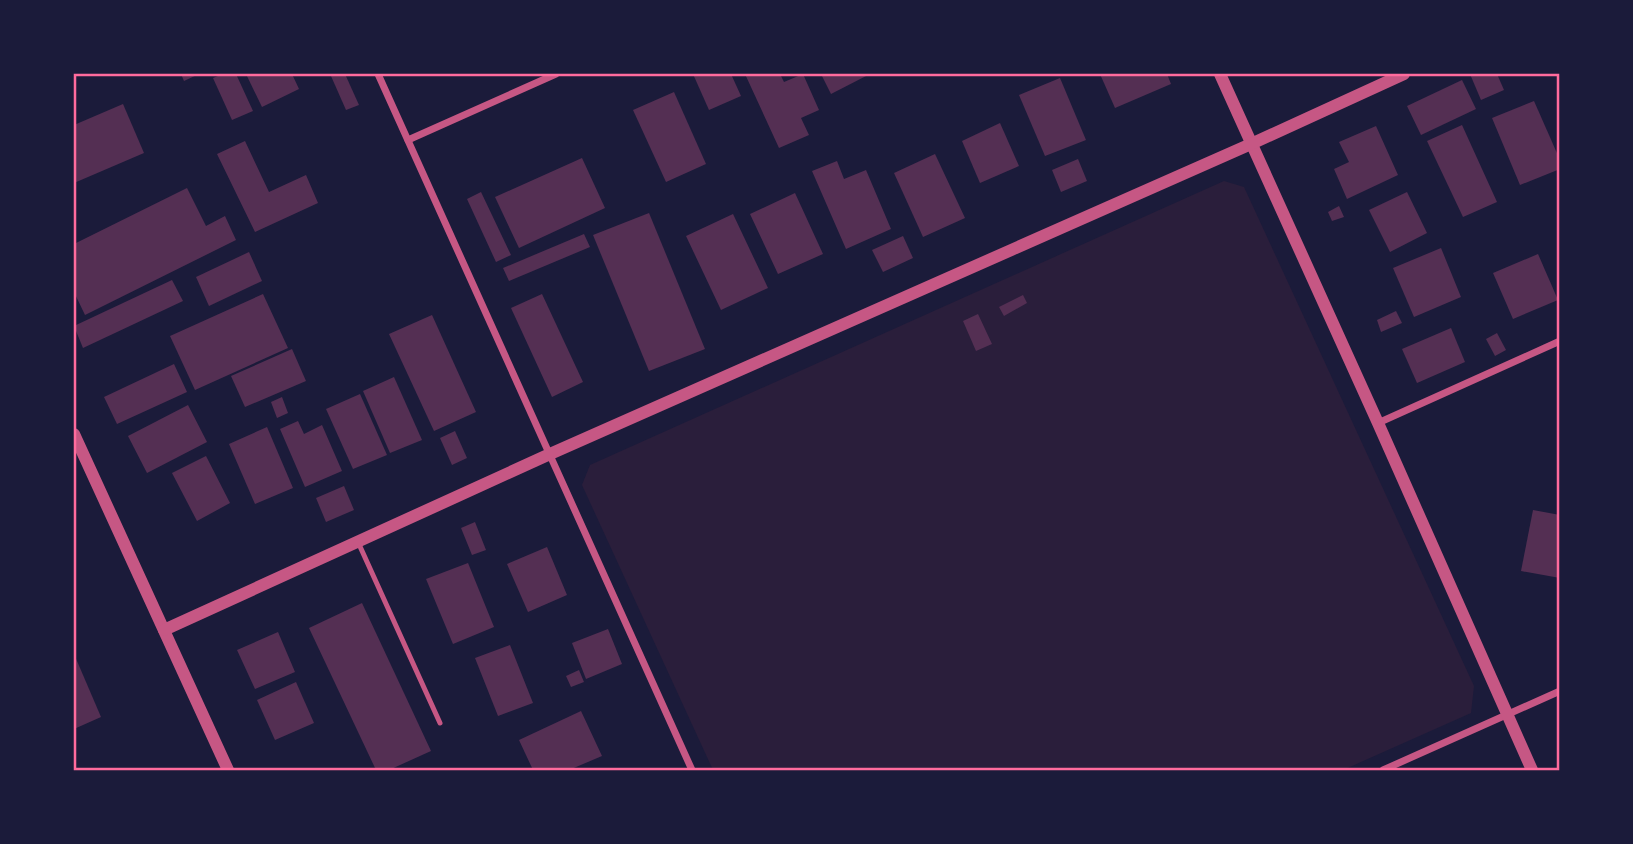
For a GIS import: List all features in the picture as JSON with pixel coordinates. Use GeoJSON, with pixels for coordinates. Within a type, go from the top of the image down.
{"type":"FeatureCollection","features":[{"type":"Feature","properties":{"kind":"street"},"geometry":{"type":"LineString","coordinates":[[378,74],[692,771]]}},
{"type":"Feature","properties":{"kind":"street"},"geometry":{"type":"LineString","coordinates":[[408,140],[556,74]]}},
{"type":"Feature","properties":{"kind":"street"},"geometry":{"type":"LineString","coordinates":[[1220,74],[1532,771]]}},
{"type":"Feature","properties":{"kind":"street"},"geometry":{"type":"LineString","coordinates":[[164,630],[550,454],[1404,74]]}},
{"type":"Feature","properties":{"kind":"street"},"geometry":{"type":"LineString","coordinates":[[1378,424],[1559,341]]}},
{"type":"Feature","properties":{"kind":"street"},"geometry":{"type":"LineString","coordinates":[[74,434],[228,771]]}},
{"type":"Feature","properties":{"kind":"street"},"geometry":{"type":"LineString","coordinates":[[1383,771],[1559,691]]}},
{"type":"Feature","properties":{"kind":"lane"},"geometry":{"type":"LineString","coordinates":[[358,542],[440,723]]}},
{"type":"Feature","properties":{"kind":"shaded area"},"geometry":{"type":"Polygon","coordinates":[[[1224,181],[1244,187],[1474,686],[1471,713],[1343,770],[713,770],[582,485],[590,465],[1224,181]]]}},
{"type":"Feature","properties":{"kind":"building"},"geometry":{"type":"Polygon","coordinates":[[[181,74],[199,74],[184,81],[181,74]]]}},
{"type":"Feature","properties":{"kind":"building"},"geometry":{"type":"Polygon","coordinates":[[[223,74],[236,74],[253,111],[232,120],[213,78],[223,74]]]}},
{"type":"Feature","properties":{"kind":"building"},"geometry":{"type":"Polygon","coordinates":[[[246,74],[292,74],[299,89],[262,107],[246,74]]]}},
{"type":"Feature","properties":{"kind":"building"},"geometry":{"type":"Polygon","coordinates":[[[345,74],[359,105],[346,110],[331,76],[345,74]]]}},
{"type":"Feature","properties":{"kind":"building"},"geometry":{"type":"Polygon","coordinates":[[[693,74],[731,74],[741,96],[709,110],[693,74]]]}},
{"type":"Feature","properties":{"kind":"building"},"geometry":{"type":"Polygon","coordinates":[[[745,74],[780,74],[784,82],[803,74],[819,110],[801,118],[809,135],[779,148],[745,74]]]}},
{"type":"Feature","properties":{"kind":"building"},"geometry":{"type":"Polygon","coordinates":[[[821,74],[867,74],[868,75],[831,94],[821,74]]]}},
{"type":"Feature","properties":{"kind":"building"},"geometry":{"type":"Polygon","coordinates":[[[1100,74],[1167,74],[1171,84],[1115,108],[1100,74]]]}},
{"type":"Feature","properties":{"kind":"building"},"geometry":{"type":"Polygon","coordinates":[[[1470,74],[1497,74],[1504,90],[1481,100],[1470,74]]]}},
{"type":"Feature","properties":{"kind":"building"},"geometry":{"type":"Polygon","coordinates":[[[1060,78],[1086,140],[1045,156],[1019,95],[1060,78]]]}},
{"type":"Feature","properties":{"kind":"building"},"geometry":{"type":"Polygon","coordinates":[[[1462,80],[1476,109],[1421,135],[1407,106],[1462,80]]]}},
{"type":"Feature","properties":{"kind":"building"},"geometry":{"type":"Polygon","coordinates":[[[674,92],[706,164],[666,182],[633,110],[674,92]]]}},
{"type":"Feature","properties":{"kind":"building"},"geometry":{"type":"Polygon","coordinates":[[[1534,101],[1560,160],[1560,169],[1520,185],[1492,118],[1534,101]]]}},
{"type":"Feature","properties":{"kind":"building"},"geometry":{"type":"Polygon","coordinates":[[[123,104],[144,153],[74,183],[74,125],[123,104]]]}},
{"type":"Feature","properties":{"kind":"building"},"geometry":{"type":"Polygon","coordinates":[[[1000,123],[1019,166],[980,183],[962,141],[1000,123]]]}},
{"type":"Feature","properties":{"kind":"building"},"geometry":{"type":"Polygon","coordinates":[[[1462,125],[1497,202],[1463,217],[1427,141],[1462,125]]]}},
{"type":"Feature","properties":{"kind":"building"},"geometry":{"type":"Polygon","coordinates":[[[1376,126],[1398,175],[1347,199],[1334,169],[1349,162],[1339,142],[1376,126]]]}},
{"type":"Feature","properties":{"kind":"building"},"geometry":{"type":"Polygon","coordinates":[[[245,141],[269,192],[306,175],[318,203],[255,232],[217,154],[245,141]]]}},
{"type":"Feature","properties":{"kind":"building"},"geometry":{"type":"Polygon","coordinates":[[[935,154],[965,218],[923,237],[894,173],[935,154]]]}},
{"type":"Feature","properties":{"kind":"building"},"geometry":{"type":"Polygon","coordinates":[[[582,158],[605,208],[519,248],[495,197],[582,158]]]}},
{"type":"Feature","properties":{"kind":"building"},"geometry":{"type":"Polygon","coordinates":[[[1078,159],[1087,181],[1061,192],[1052,170],[1078,159]]]}},
{"type":"Feature","properties":{"kind":"building"},"geometry":{"type":"Polygon","coordinates":[[[837,161],[844,179],[866,170],[891,229],[846,249],[812,171],[837,161]]]}},
{"type":"Feature","properties":{"kind":"building"},"geometry":{"type":"Polygon","coordinates":[[[187,188],[206,226],[225,216],[236,240],[85,315],[74,292],[74,244],[187,188]]]}},
{"type":"Feature","properties":{"kind":"building"},"geometry":{"type":"Polygon","coordinates":[[[481,192],[511,255],[496,262],[467,199],[481,192]]]}},
{"type":"Feature","properties":{"kind":"building"},"geometry":{"type":"Polygon","coordinates":[[[1407,192],[1427,233],[1390,252],[1369,210],[1407,192]]]}},
{"type":"Feature","properties":{"kind":"building"},"geometry":{"type":"Polygon","coordinates":[[[795,193],[823,254],[778,274],[750,214],[795,193]]]}},
{"type":"Feature","properties":{"kind":"building"},"geometry":{"type":"Polygon","coordinates":[[[1339,206],[1344,217],[1332,221],[1328,212],[1339,206]]]}},
{"type":"Feature","properties":{"kind":"building"},"geometry":{"type":"Polygon","coordinates":[[[649,213],[705,349],[649,371],[593,235],[649,213]]]}},
{"type":"Feature","properties":{"kind":"building"},"geometry":{"type":"Polygon","coordinates":[[[733,214],[768,288],[721,310],[686,236],[733,214]]]}},
{"type":"Feature","properties":{"kind":"building"},"geometry":{"type":"Polygon","coordinates":[[[584,234],[590,247],[509,281],[503,268],[584,234]]]}},
{"type":"Feature","properties":{"kind":"building"},"geometry":{"type":"Polygon","coordinates":[[[903,236],[913,258],[883,272],[872,250],[903,236]]]}},
{"type":"Feature","properties":{"kind":"building"},"geometry":{"type":"Polygon","coordinates":[[[1441,248],[1461,297],[1414,317],[1393,268],[1441,248]]]}},
{"type":"Feature","properties":{"kind":"building"},"geometry":{"type":"Polygon","coordinates":[[[249,252],[262,281],[209,306],[196,277],[249,252]]]}},
{"type":"Feature","properties":{"kind":"building"},"geometry":{"type":"Polygon","coordinates":[[[1538,254],[1558,300],[1513,319],[1493,273],[1538,254]]]}},
{"type":"Feature","properties":{"kind":"building"},"geometry":{"type":"Polygon","coordinates":[[[172,280],[183,301],[83,348],[74,326],[172,280]]]}},
{"type":"Feature","properties":{"kind":"building"},"geometry":{"type":"Polygon","coordinates":[[[263,294],[288,348],[195,390],[170,336],[263,294]]]}},
{"type":"Feature","properties":{"kind":"building"},"geometry":{"type":"Polygon","coordinates":[[[542,294],[583,382],[552,397],[511,308],[542,294]]]}},
{"type":"Feature","properties":{"kind":"building"},"geometry":{"type":"Polygon","coordinates":[[[1023,295],[1027,303],[1004,316],[999,307],[1023,295]]]}},
{"type":"Feature","properties":{"kind":"building"},"geometry":{"type":"Polygon","coordinates":[[[1396,311],[1402,323],[1381,332],[1377,320],[1396,311]]]}},
{"type":"Feature","properties":{"kind":"building"},"geometry":{"type":"Polygon","coordinates":[[[978,314],[992,344],[976,351],[963,321],[978,314]]]}},
{"type":"Feature","properties":{"kind":"building"},"geometry":{"type":"Polygon","coordinates":[[[432,315],[476,412],[434,431],[389,334],[432,315]]]}},
{"type":"Feature","properties":{"kind":"building"},"geometry":{"type":"Polygon","coordinates":[[[1451,328],[1465,362],[1417,383],[1402,349],[1451,328]]]}},
{"type":"Feature","properties":{"kind":"building"},"geometry":{"type":"Polygon","coordinates":[[[1497,333],[1506,350],[1495,356],[1486,339],[1497,333]]]}},
{"type":"Feature","properties":{"kind":"building"},"geometry":{"type":"Polygon","coordinates":[[[292,349],[306,381],[245,407],[231,376],[292,349]]]}},
{"type":"Feature","properties":{"kind":"building"},"geometry":{"type":"Polygon","coordinates":[[[174,364],[187,392],[117,424],[104,397],[174,364]]]}},
{"type":"Feature","properties":{"kind":"building"},"geometry":{"type":"Polygon","coordinates":[[[394,377],[422,440],[390,453],[363,391],[394,377]]]}},
{"type":"Feature","properties":{"kind":"building"},"geometry":{"type":"Polygon","coordinates":[[[360,394],[387,455],[353,469],[326,409],[360,394]]]}},
{"type":"Feature","properties":{"kind":"building"},"geometry":{"type":"Polygon","coordinates":[[[282,397],[288,413],[277,418],[271,402],[282,397]]]}},
{"type":"Feature","properties":{"kind":"building"},"geometry":{"type":"Polygon","coordinates":[[[188,405],[207,442],[147,473],[128,436],[188,405]]]}},
{"type":"Feature","properties":{"kind":"building"},"geometry":{"type":"Polygon","coordinates":[[[298,421],[304,434],[322,425],[342,471],[305,487],[280,429],[298,421]]]}},
{"type":"Feature","properties":{"kind":"building"},"geometry":{"type":"Polygon","coordinates":[[[267,427],[293,488],[255,504],[229,444],[267,427]]]}},
{"type":"Feature","properties":{"kind":"building"},"geometry":{"type":"Polygon","coordinates":[[[455,431],[467,458],[452,465],[440,438],[455,431]]]}},
{"type":"Feature","properties":{"kind":"building"},"geometry":{"type":"Polygon","coordinates":[[[206,456],[230,503],[197,521],[172,473],[206,456]]]}},
{"type":"Feature","properties":{"kind":"building"},"geometry":{"type":"Polygon","coordinates":[[[344,486],[354,510],[326,522],[316,498],[344,486]]]}},
{"type":"Feature","properties":{"kind":"building"},"geometry":{"type":"Polygon","coordinates":[[[1533,510],[1560,515],[1560,578],[1521,571],[1533,510]]]}},
{"type":"Feature","properties":{"kind":"building"},"geometry":{"type":"Polygon","coordinates":[[[475,522],[486,550],[472,555],[461,528],[475,522]]]}},
{"type":"Feature","properties":{"kind":"building"},"geometry":{"type":"Polygon","coordinates":[[[547,547],[567,595],[528,612],[507,564],[547,547]]]}},
{"type":"Feature","properties":{"kind":"building"},"geometry":{"type":"Polygon","coordinates":[[[468,563],[494,627],[453,644],[426,579],[468,563]]]}},
{"type":"Feature","properties":{"kind":"building"},"geometry":{"type":"Polygon","coordinates":[[[362,603],[431,751],[389,770],[376,770],[309,628],[362,603]]]}},
{"type":"Feature","properties":{"kind":"building"},"geometry":{"type":"Polygon","coordinates":[[[608,629],[622,664],[586,679],[572,643],[608,629]]]}},
{"type":"Feature","properties":{"kind":"building"},"geometry":{"type":"Polygon","coordinates":[[[278,632],[295,672],[255,689],[237,650],[278,632]]]}},
{"type":"Feature","properties":{"kind":"building"},"geometry":{"type":"Polygon","coordinates":[[[510,645],[533,703],[498,716],[475,658],[510,645]]]}},
{"type":"Feature","properties":{"kind":"building"},"geometry":{"type":"Polygon","coordinates":[[[74,654],[101,717],[74,729],[74,654]]]}},
{"type":"Feature","properties":{"kind":"building"},"geometry":{"type":"Polygon","coordinates":[[[579,670],[584,682],[571,687],[566,676],[579,670]]]}},
{"type":"Feature","properties":{"kind":"building"},"geometry":{"type":"Polygon","coordinates":[[[296,682],[314,723],[275,740],[257,700],[296,682]]]}},
{"type":"Feature","properties":{"kind":"building"},"geometry":{"type":"Polygon","coordinates":[[[581,711],[602,756],[569,770],[533,770],[519,740],[581,711]]]}}]}
